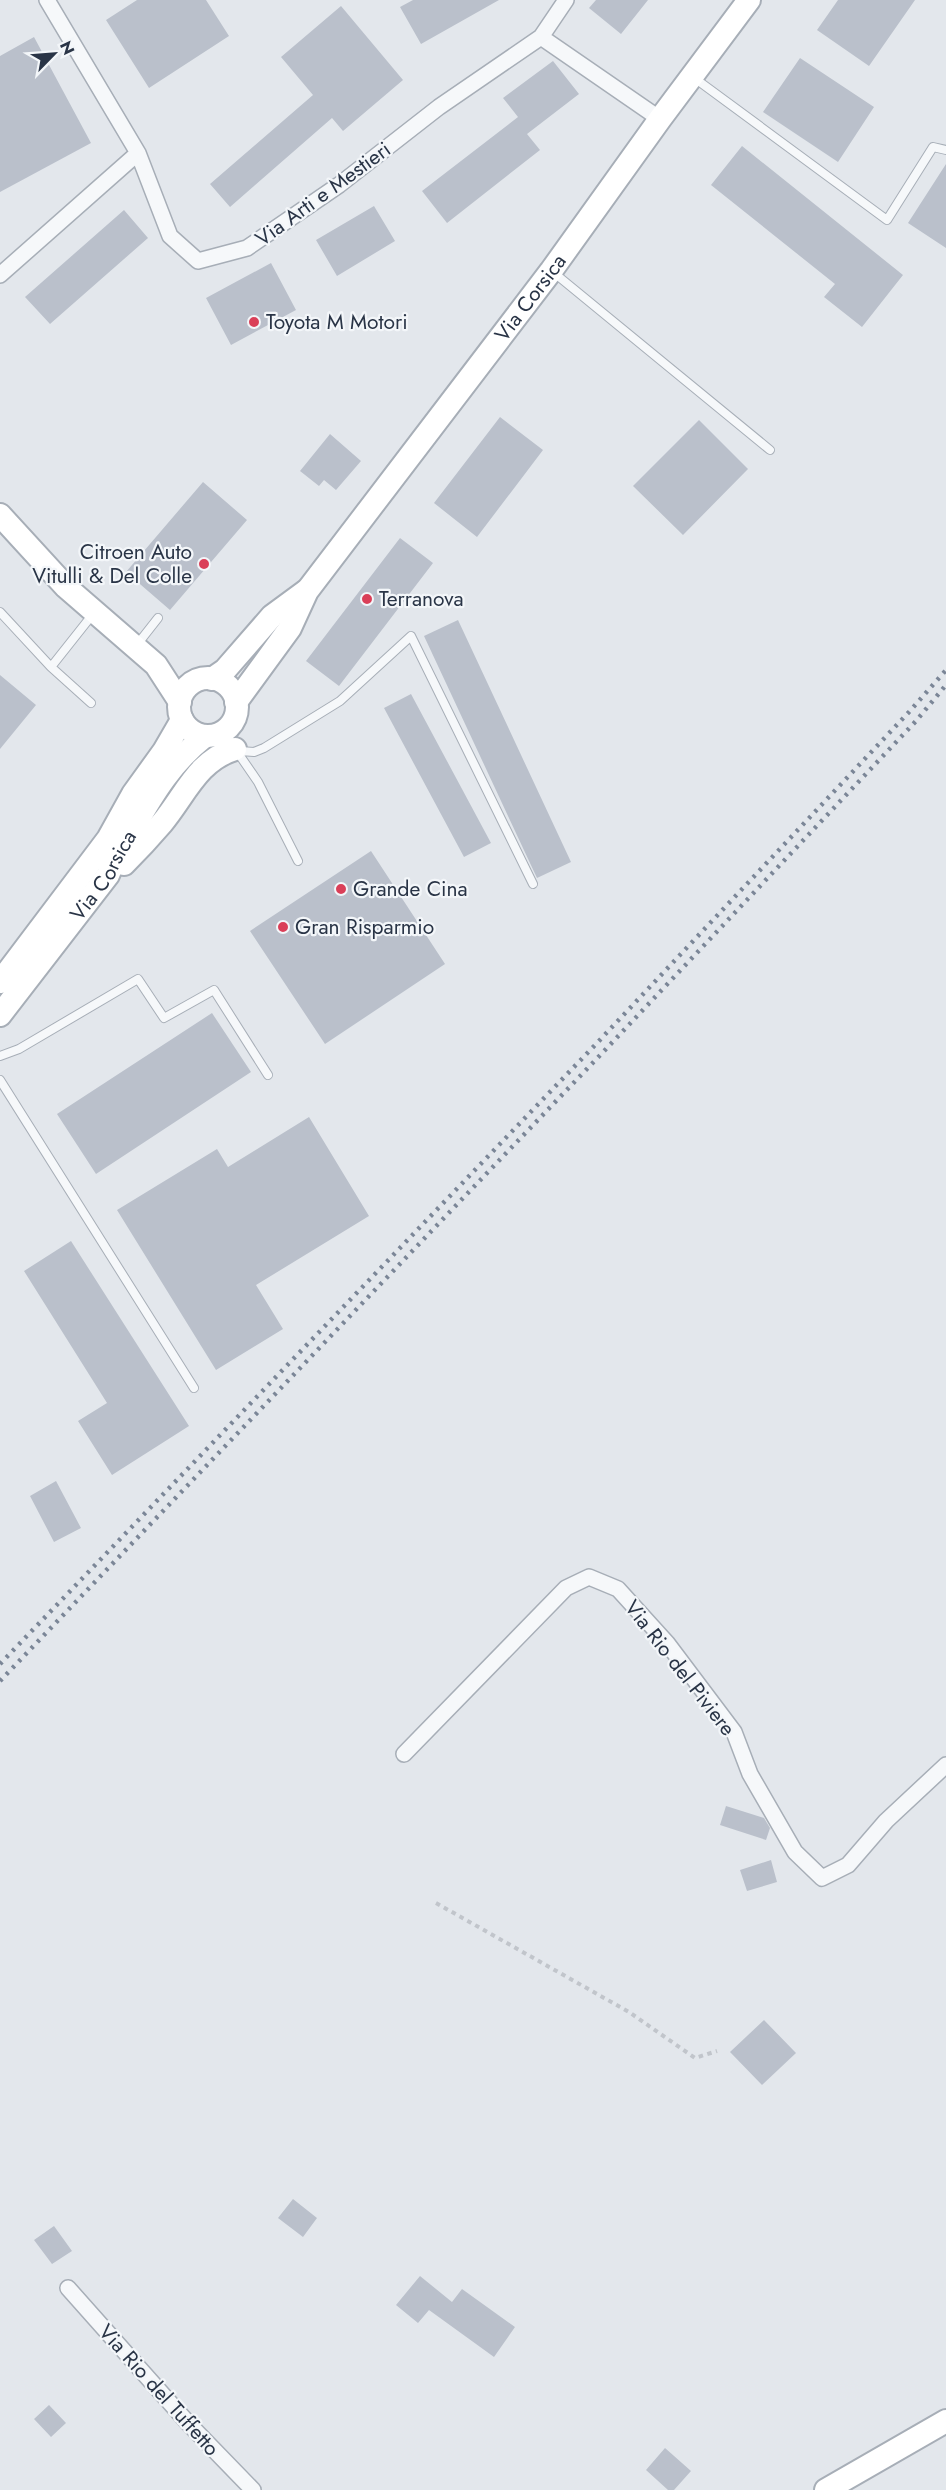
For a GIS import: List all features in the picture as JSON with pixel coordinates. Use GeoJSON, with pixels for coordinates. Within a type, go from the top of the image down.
{"type":"FeatureCollection","features":[{"type":"Feature","properties":{"kind":"main road","name":"Via Corsica"},"geometry":{"type":"LineString","coordinates":[[0,1015],[108,875],[117,853],[155,789],[182,756],[220,739],[232,722],[236,702],[290,628],[307,591],[551,271],[749,0]]}},
{"type":"Feature","properties":{"kind":"main road"},"geometry":{"type":"LineString","coordinates":[[0,515],[66,587],[156,665],[193,732],[220,739],[213,758],[202,767],[162,822],[125,863],[108,875]]}},
{"type":"Feature","properties":{"kind":"main road","name":"Via Corsica"},"geometry":{"type":"LineString","coordinates":[[0,982],[108,840],[133,794],[164,751],[181,711],[184,691],[192,683],[212,679],[225,670],[272,616],[307,591]]}},
{"type":"Feature","properties":{"kind":"main road"},"geometry":{"type":"LineString","coordinates":[[156,665],[212,679],[226,685],[236,702]]}},
{"type":"Feature","properties":{"kind":"main road"},"geometry":{"type":"LineString","coordinates":[[826,2490],[946,2421]]}},
{"type":"Feature","properties":{"kind":"street","name":"Via Arti e Mestieri"},"geometry":{"type":"LineString","coordinates":[[47,0],[138,153],[170,236],[198,261],[247,248],[339,185],[439,107],[541,37],[566,0]]}},
{"type":"Feature","properties":{"kind":"street"},"geometry":{"type":"LineString","coordinates":[[541,37],[660,119]]}},
{"type":"Feature","properties":{"kind":"street"},"geometry":{"type":"LineString","coordinates":[[0,275],[138,153]]}},
{"type":"Feature","properties":{"kind":"street","name":"Via Rio del Piviere"},"geometry":{"type":"LineString","coordinates":[[404,1754],[566,1588],[589,1577],[618,1589],[667,1643],[734,1732],[750,1774],[795,1852],[822,1878],[849,1865],[886,1821],[946,1765]]}},
{"type":"Feature","properties":{"kind":"street","name":"Via Rio del Tuffetto"},"geometry":{"type":"LineString","coordinates":[[68,2288],[188,2423],[253,2490]]}},
{"type":"Feature","properties":{"kind":"lane"},"geometry":{"type":"LineString","coordinates":[[692,76],[887,219],[933,147],[946,150]]}},
{"type":"Feature","properties":{"kind":"lane"},"geometry":{"type":"LineString","coordinates":[[551,271],[770,450]]}},
{"type":"Feature","properties":{"kind":"lane"},"geometry":{"type":"LineString","coordinates":[[0,612],[51,668],[91,703]]}},
{"type":"Feature","properties":{"kind":"lane"},"geometry":{"type":"LineString","coordinates":[[51,668],[94,613]]}},
{"type":"Feature","properties":{"kind":"lane"},"geometry":{"type":"LineString","coordinates":[[135,647],[158,618]]}},
{"type":"Feature","properties":{"kind":"lane"},"geometry":{"type":"LineString","coordinates":[[220,739],[246,753],[264,748],[340,701],[411,636],[533,884]]}},
{"type":"Feature","properties":{"kind":"lane"},"geometry":{"type":"LineString","coordinates":[[220,739],[258,782],[298,861]]}},
{"type":"Feature","properties":{"kind":"lane"},"geometry":{"type":"LineString","coordinates":[[0,1056],[19,1048],[138,979],[164,1018],[214,990],[268,1075]]}},
{"type":"Feature","properties":{"kind":"lane"},"geometry":{"type":"LineString","coordinates":[[0,1080],[194,1389]]}},
{"type":"Feature","properties":{"kind":"path"},"geometry":{"type":"LineString","coordinates":[[436,1903],[629,2012],[695,2058],[717,2051]]}},
{"type":"Feature","properties":{"kind":"building"},"geometry":{"type":"Polygon","coordinates":[[[137,0],[206,0],[229,36],[149,88],[106,20],[137,0]]]}},
{"type":"Feature","properties":{"kind":"building"},"geometry":{"type":"Polygon","coordinates":[[[413,0],[499,0],[421,44],[400,7],[413,0]]]}},
{"type":"Feature","properties":{"kind":"building"},"geometry":{"type":"Polygon","coordinates":[[[596,0],[648,0],[621,34],[589,8],[596,0]]]}},
{"type":"Feature","properties":{"kind":"building"},"geometry":{"type":"Polygon","coordinates":[[[838,0],[915,0],[869,66],[817,30],[838,0]]]}},
{"type":"Feature","properties":{"kind":"building"},"geometry":{"type":"Polygon","coordinates":[[[341,6],[403,80],[343,131],[332,118],[230,207],[210,184],[313,95],[281,57],[341,6]]]}},
{"type":"Feature","properties":{"kind":"building"},"geometry":{"type":"Polygon","coordinates":[[[34,37],[91,143],[0,192],[0,56],[34,37]]]}},
{"type":"Feature","properties":{"kind":"building"},"geometry":{"type":"Polygon","coordinates":[[[800,58],[874,107],[838,162],[763,112],[800,58]]]}},
{"type":"Feature","properties":{"kind":"building"},"geometry":{"type":"Polygon","coordinates":[[[553,61],[579,94],[527,134],[540,150],[447,223],[422,191],[518,117],[503,98],[553,61]]]}},
{"type":"Feature","properties":{"kind":"building"},"geometry":{"type":"Polygon","coordinates":[[[742,146],[903,275],[862,327],[824,297],[835,284],[711,185],[742,146]]]}},
{"type":"Feature","properties":{"kind":"building"},"geometry":{"type":"Polygon","coordinates":[[[946,164],[946,248],[908,223],[946,164]]]}},
{"type":"Feature","properties":{"kind":"building"},"geometry":{"type":"Polygon","coordinates":[[[374,206],[395,241],[337,276],[316,240],[374,206]]]}},
{"type":"Feature","properties":{"kind":"building"},"geometry":{"type":"Polygon","coordinates":[[[124,210],[148,238],[50,324],[25,297],[124,210]]]}},
{"type":"Feature","properties":{"kind":"building"},"geometry":{"type":"Polygon","coordinates":[[[271,263],[296,310],[231,345],[206,298],[271,263]]]}},
{"type":"Feature","properties":{"kind":"building"},"geometry":{"type":"Polygon","coordinates":[[[500,417],[543,450],[477,537],[434,503],[500,417]]]}},
{"type":"Feature","properties":{"kind":"building"},"geometry":{"type":"Polygon","coordinates":[[[699,420],[748,469],[683,535],[633,486],[699,420]]]}},
{"type":"Feature","properties":{"kind":"building"},"geometry":{"type":"Polygon","coordinates":[[[330,434],[361,461],[336,490],[324,480],[319,486],[300,471],[330,434]]]}},
{"type":"Feature","properties":{"kind":"building"},"geometry":{"type":"Polygon","coordinates":[[[203,482],[247,520],[170,610],[126,572],[203,482]]]}},
{"type":"Feature","properties":{"kind":"building"},"geometry":{"type":"Polygon","coordinates":[[[400,538],[433,563],[339,686],[306,661],[400,538]]]}},
{"type":"Feature","properties":{"kind":"building"},"geometry":{"type":"Polygon","coordinates":[[[458,620],[571,862],[537,878],[424,636],[458,620]]]}},
{"type":"Feature","properties":{"kind":"building"},"geometry":{"type":"Polygon","coordinates":[[[0,675],[36,705],[0,749],[0,675]]]}},
{"type":"Feature","properties":{"kind":"building"},"geometry":{"type":"Polygon","coordinates":[[[411,694],[491,843],[464,857],[384,708],[411,694]]]}},
{"type":"Feature","properties":{"kind":"building"},"geometry":{"type":"Polygon","coordinates":[[[371,851],[445,964],[325,1044],[250,931],[371,851]]]}},
{"type":"Feature","properties":{"kind":"building"},"geometry":{"type":"Polygon","coordinates":[[[212,1013],[251,1072],[96,1174],[57,1114],[212,1013]]]}},
{"type":"Feature","properties":{"kind":"building"},"geometry":{"type":"Polygon","coordinates":[[[309,1117],[369,1216],[256,1285],[283,1329],[216,1370],[117,1210],[217,1149],[228,1167],[309,1117]]]}},
{"type":"Feature","properties":{"kind":"building"},"geometry":{"type":"Polygon","coordinates":[[[71,1241],[189,1426],[112,1475],[78,1421],[107,1403],[24,1271],[71,1241]]]}},
{"type":"Feature","properties":{"kind":"building"},"geometry":{"type":"Polygon","coordinates":[[[56,1481],[81,1528],[54,1542],[30,1496],[56,1481]]]}},
{"type":"Feature","properties":{"kind":"building"},"geometry":{"type":"Polygon","coordinates":[[[726,1806],[764,1818],[770,1828],[766,1840],[720,1825],[726,1806]]]}},
{"type":"Feature","properties":{"kind":"building"},"geometry":{"type":"Polygon","coordinates":[[[771,1860],[777,1882],[747,1891],[740,1870],[771,1860]]]}},
{"type":"Feature","properties":{"kind":"building"},"geometry":{"type":"Polygon","coordinates":[[[764,2020],[796,2053],[762,2085],[730,2052],[764,2020]]]}},
{"type":"Feature","properties":{"kind":"building"},"geometry":{"type":"Polygon","coordinates":[[[293,2199],[317,2218],[303,2237],[278,2218],[293,2199]]]}},
{"type":"Feature","properties":{"kind":"building"},"geometry":{"type":"Polygon","coordinates":[[[54,2226],[72,2251],[52,2264],[34,2240],[54,2226]]]}},
{"type":"Feature","properties":{"kind":"building"},"geometry":{"type":"Polygon","coordinates":[[[420,2276],[452,2302],[462,2289],[515,2327],[494,2357],[429,2310],[418,2323],[396,2305],[420,2276]]]}},
{"type":"Feature","properties":{"kind":"building"},"geometry":{"type":"Polygon","coordinates":[[[49,2405],[66,2423],[51,2437],[34,2419],[49,2405]]]}},
{"type":"Feature","properties":{"kind":"building"},"geometry":{"type":"Polygon","coordinates":[[[665,2448],[691,2471],[674,2490],[668,2490],[646,2470],[665,2448]]]}},
{"type":"Feature","properties":{"kind":"railway"},"geometry":{"type":"LineString","coordinates":[[0,1664],[597,1043],[946,670]]}},
{"type":"Feature","properties":{"kind":"railway"},"geometry":{"type":"LineString","coordinates":[[0,1681],[606,1049],[916,721],[946,685]]}},
{"type":"Feature","properties":{"kind":"place","name":"Toyota M Motori"},"geometry":{"type":"Point","coordinates":[254,322]}},
{"type":"Feature","properties":{"kind":"place","name":"Citroen Auto Vitulli & Del Colle"},"geometry":{"type":"Point","coordinates":[204,564]}},
{"type":"Feature","properties":{"kind":"place","name":"Terranova"},"geometry":{"type":"Point","coordinates":[367,599]}},
{"type":"Feature","properties":{"kind":"place","name":"Grande Cina"},"geometry":{"type":"Point","coordinates":[341,889]}},
{"type":"Feature","properties":{"kind":"place","name":"Gran Risparmio"},"geometry":{"type":"Point","coordinates":[283,927]}}]}
